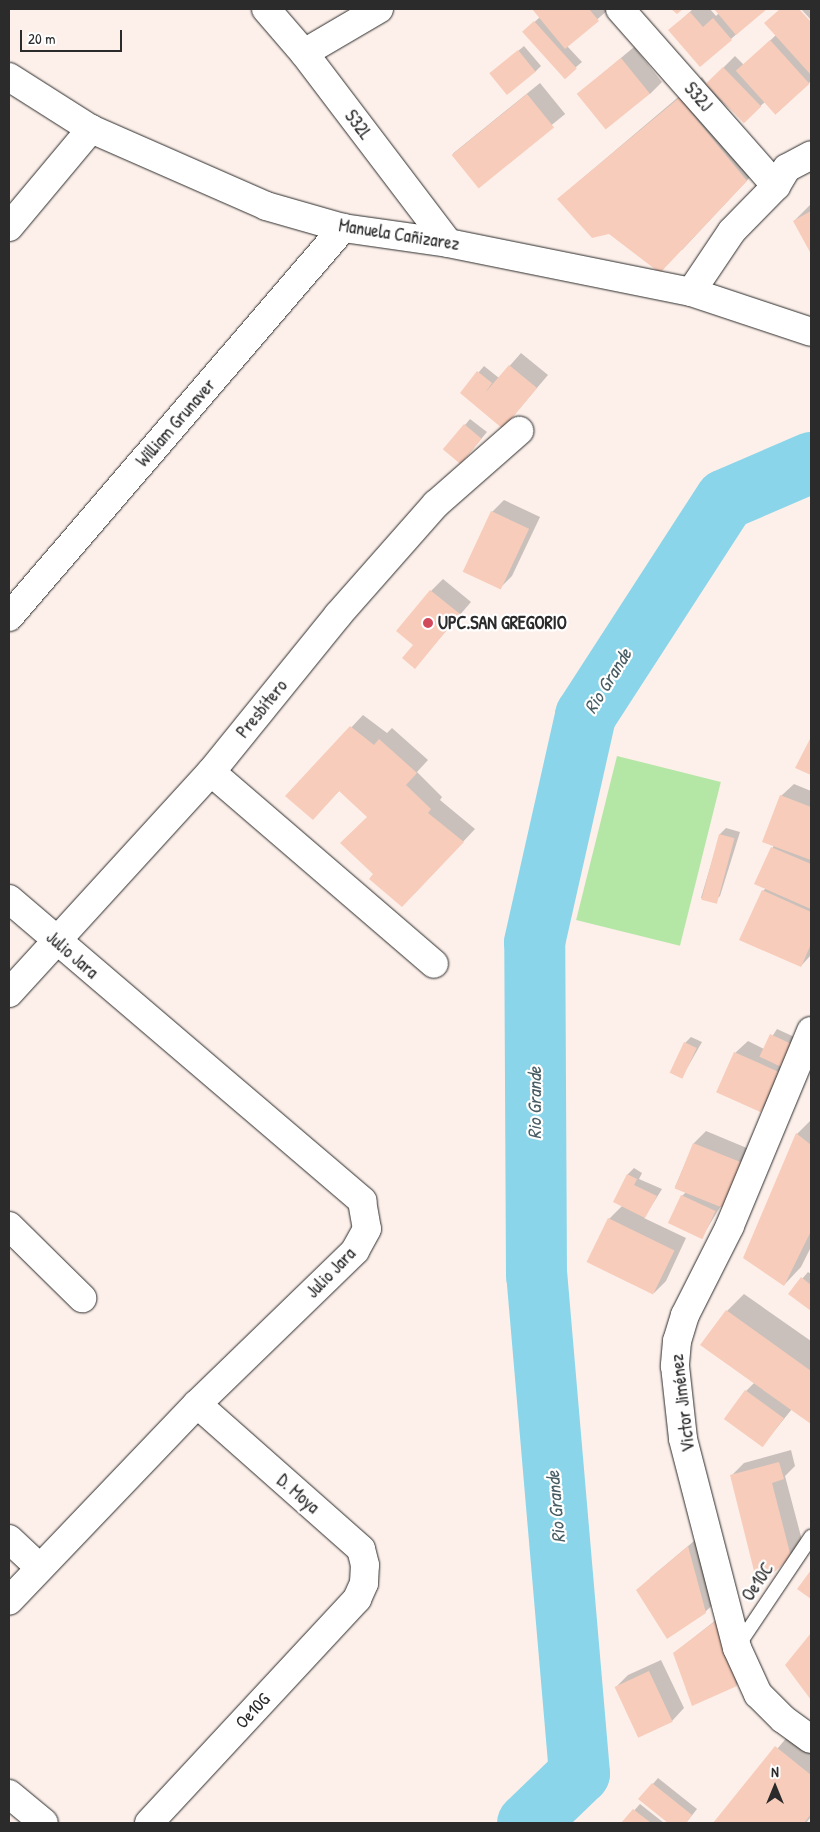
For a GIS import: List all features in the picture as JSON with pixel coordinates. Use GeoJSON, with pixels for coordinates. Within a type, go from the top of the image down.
{"type":"FeatureCollection","features":[{"type":"Feature","properties":{"kind":"street","name":"S32L"},"geometry":{"type":"LineString","coordinates":[[266,9],[304,53],[448,243]]}},
{"type":"Feature","properties":{"kind":"street"},"geometry":{"type":"LineString","coordinates":[[304,53],[379,9]]}},
{"type":"Feature","properties":{"kind":"street","name":"S32J"},"geometry":{"type":"LineString","coordinates":[[620,9],[776,186]]}},
{"type":"Feature","properties":{"kind":"street","name":"Manuela Cañizarez"},"geometry":{"type":"LineString","coordinates":[[9,77],[91,129],[266,206],[343,228],[448,243],[691,292],[811,332]]}},
{"type":"Feature","properties":{"kind":"street"},"geometry":{"type":"LineString","coordinates":[[9,227],[91,129]]}},
{"type":"Feature","properties":{"kind":"street"},"geometry":{"type":"LineString","coordinates":[[691,292],[732,232],[776,186],[787,168],[811,155]]}},
{"type":"Feature","properties":{"kind":"street","name":"William Grunaver"},"geometry":{"type":"LineString","coordinates":[[9,617],[343,228]]}},
{"type":"Feature","properties":{"kind":"street","name":"Presbítero"},"geometry":{"type":"LineString","coordinates":[[9,993],[54,940],[211,772],[338,615],[436,504],[519,431]]}},
{"type":"Feature","properties":{"kind":"street"},"geometry":{"type":"LineString","coordinates":[[211,772],[434,964]]}},
{"type":"Feature","properties":{"kind":"street","name":"Julio Jara"},"geometry":{"type":"LineString","coordinates":[[9,899],[54,940],[362,1201],[367,1229],[355,1251],[197,1404],[9,1600]]}},
{"type":"Feature","properties":{"kind":"street","name":"Victor Jiménez"},"geometry":{"type":"LineString","coordinates":[[811,1031],[803,1082],[685,1315],[676,1341],[675,1366],[683,1439],[737,1648],[758,1694],[783,1719],[811,1739]]}},
{"type":"Feature","properties":{"kind":"street"},"geometry":{"type":"LineString","coordinates":[[9,1226],[82,1298]]}},
{"type":"Feature","properties":{"kind":"street","name":"D. Moya"},"geometry":{"type":"LineString","coordinates":[[197,1404],[361,1548],[365,1566],[364,1583],[357,1599]]}},
{"type":"Feature","properties":{"kind":"street"},"geometry":{"type":"LineString","coordinates":[[9,1539],[40,1568]]}},
{"type":"Feature","properties":{"kind":"street","name":"Oe10G"},"geometry":{"type":"LineString","coordinates":[[149,1823],[357,1599]]}},
{"type":"Feature","properties":{"kind":"street"},"geometry":{"type":"LineString","coordinates":[[9,1794],[44,1823]]}},
{"type":"Feature","properties":{"kind":"lane","name":"Oe10C"},"geometry":{"type":"LineString","coordinates":[[737,1648],[811,1537]]}},
{"type":"Feature","properties":{"kind":"green space"},"geometry":{"type":"Polygon","coordinates":[[[617,756],[721,782],[680,946],[576,920],[617,756]]]}},
{"type":"Feature","properties":{"kind":"building"},"geometry":{"type":"Polygon","coordinates":[[[532,9],[589,9],[599,21],[565,49],[532,9]]]}},
{"type":"Feature","properties":{"kind":"building"},"geometry":{"type":"Polygon","coordinates":[[[671,9],[683,9],[677,14],[671,9]]]}},
{"type":"Feature","properties":{"kind":"building"},"geometry":{"type":"Polygon","coordinates":[[[714,9],[767,9],[736,35],[714,9]]]}},
{"type":"Feature","properties":{"kind":"building"},"geometry":{"type":"Polygon","coordinates":[[[780,9],[799,9],[811,22],[811,75],[764,23],[780,9]]]}},
{"type":"Feature","properties":{"kind":"building"},"geometry":{"type":"Polygon","coordinates":[[[690,12],[703,27],[713,18],[732,40],[700,67],[668,30],[690,12]]]}},
{"type":"Feature","properties":{"kind":"building"},"geometry":{"type":"Polygon","coordinates":[[[534,21],[577,69],[565,79],[522,32],[534,21]]]}},
{"type":"Feature","properties":{"kind":"building"},"geometry":{"type":"Polygon","coordinates":[[[770,40],[809,84],[775,115],[736,71],[770,40]]]}},
{"type":"Feature","properties":{"kind":"building"},"geometry":{"type":"Polygon","coordinates":[[[518,50],[536,72],[507,95],[489,73],[518,50]]]}},
{"type":"Feature","properties":{"kind":"building"},"geometry":{"type":"Polygon","coordinates":[[[621,58],[650,94],[606,130],[577,94],[621,58]]]}},
{"type":"Feature","properties":{"kind":"building"},"geometry":{"type":"Polygon","coordinates":[[[723,67],[761,107],[744,123],[706,84],[723,67]]]}},
{"type":"Feature","properties":{"kind":"building"},"geometry":{"type":"Polygon","coordinates":[[[527,94],[554,127],[479,188],[452,155],[527,94]]]}},
{"type":"Feature","properties":{"kind":"building"},"geometry":{"type":"Polygon","coordinates":[[[679,98],[747,181],[660,273],[609,234],[592,238],[557,199],[679,98]]]}},
{"type":"Feature","properties":{"kind":"building"},"geometry":{"type":"Polygon","coordinates":[[[811,211],[811,254],[793,221],[811,211]]]}},
{"type":"Feature","properties":{"kind":"building"},"geometry":{"type":"Polygon","coordinates":[[[509,365],[537,388],[503,429],[460,393],[477,371],[492,383],[485,393],[509,365]]]}},
{"type":"Feature","properties":{"kind":"building"},"geometry":{"type":"Polygon","coordinates":[[[464,424],[482,439],[460,464],[443,449],[464,424]]]}},
{"type":"Feature","properties":{"kind":"building"},"geometry":{"type":"Polygon","coordinates":[[[491,511],[529,529],[501,589],[463,572],[491,511]]]}},
{"type":"Feature","properties":{"kind":"building","name":"UPC.SAN GREGORIO"},"geometry":{"type":"Polygon","coordinates":[[[430,590],[460,614],[415,669],[402,658],[413,645],[396,631],[430,590]]]}},
{"type":"Feature","properties":{"kind":"building"},"geometry":{"type":"Polygon","coordinates":[[[350,726],[374,745],[379,739],[417,773],[406,785],[431,809],[428,813],[464,842],[402,907],[369,879],[373,874],[340,843],[367,817],[339,791],[313,820],[285,796],[350,726]]]}},
{"type":"Feature","properties":{"kind":"building"},"geometry":{"type":"Polygon","coordinates":[[[811,737],[811,775],[795,768],[811,737]]]}},
{"type":"Feature","properties":{"kind":"building"},"geometry":{"type":"Polygon","coordinates":[[[780,795],[811,807],[811,860],[762,842],[780,795]]]}},
{"type":"Feature","properties":{"kind":"building"},"geometry":{"type":"Polygon","coordinates":[[[719,834],[734,838],[717,904],[701,900],[719,834]]]}},
{"type":"Feature","properties":{"kind":"building"},"geometry":{"type":"Polygon","coordinates":[[[771,847],[811,864],[811,909],[754,884],[771,847]]]}},
{"type":"Feature","properties":{"kind":"building"},"geometry":{"type":"Polygon","coordinates":[[[762,890],[811,912],[811,944],[801,967],[739,940],[762,890]]]}},
{"type":"Feature","properties":{"kind":"building"},"geometry":{"type":"Polygon","coordinates":[[[770,1034],[796,1046],[786,1069],[759,1057],[770,1034]]]}},
{"type":"Feature","properties":{"kind":"building"},"geometry":{"type":"Polygon","coordinates":[[[684,1042],[697,1048],[682,1079],[670,1073],[684,1042]]]}},
{"type":"Feature","properties":{"kind":"building"},"geometry":{"type":"Polygon","coordinates":[[[734,1052],[779,1072],[761,1112],[716,1092],[734,1052]]]}},
{"type":"Feature","properties":{"kind":"building"},"geometry":{"type":"Polygon","coordinates":[[[796,1133],[811,1145],[811,1231],[784,1286],[743,1258],[796,1133]]]}},
{"type":"Feature","properties":{"kind":"building"},"geometry":{"type":"Polygon","coordinates":[[[693,1143],[742,1163],[724,1208],[675,1188],[693,1143]]]}},
{"type":"Feature","properties":{"kind":"building"},"geometry":{"type":"Polygon","coordinates":[[[627,1174],[637,1179],[634,1185],[657,1196],[645,1218],[613,1202],[627,1174]]]}},
{"type":"Feature","properties":{"kind":"building"},"geometry":{"type":"Polygon","coordinates":[[[681,1195],[715,1211],[702,1239],[668,1223],[681,1195]]]}},
{"type":"Feature","properties":{"kind":"building"},"geometry":{"type":"Polygon","coordinates":[[[608,1218],[675,1250],[653,1294],[587,1262],[608,1218]]]}},
{"type":"Feature","properties":{"kind":"building"},"geometry":{"type":"Polygon","coordinates":[[[801,1277],[811,1285],[811,1311],[788,1294],[801,1277]]]}},
{"type":"Feature","properties":{"kind":"building"},"geometry":{"type":"Polygon","coordinates":[[[726,1310],[811,1371],[811,1424],[700,1345],[726,1310]]]}},
{"type":"Feature","properties":{"kind":"building"},"geometry":{"type":"Polygon","coordinates":[[[745,1390],[784,1418],[763,1447],[724,1419],[745,1390]]]}},
{"type":"Feature","properties":{"kind":"building"},"geometry":{"type":"Polygon","coordinates":[[[779,1462],[784,1479],[772,1483],[791,1557],[758,1587],[730,1475],[779,1462]]]}},
{"type":"Feature","properties":{"kind":"building"},"geometry":{"type":"Polygon","coordinates":[[[688,1546],[706,1613],[667,1639],[636,1590],[688,1546]]]}},
{"type":"Feature","properties":{"kind":"building"},"geometry":{"type":"Polygon","coordinates":[[[811,1570],[811,1599],[797,1589],[811,1570]]]}},
{"type":"Feature","properties":{"kind":"building"},"geometry":{"type":"Polygon","coordinates":[[[717,1620],[737,1686],[692,1706],[673,1653],[717,1620]]]}},
{"type":"Feature","properties":{"kind":"building"},"geometry":{"type":"Polygon","coordinates":[[[811,1633],[811,1700],[785,1665],[811,1633]]]}},
{"type":"Feature","properties":{"kind":"building"},"geometry":{"type":"Polygon","coordinates":[[[649,1671],[673,1722],[638,1738],[615,1687],[649,1671]]]}},
{"type":"Feature","properties":{"kind":"building"},"geometry":{"type":"Polygon","coordinates":[[[775,1746],[811,1775],[811,1814],[804,1823],[713,1823],[775,1746]]]}},
{"type":"Feature","properties":{"kind":"building"},"geometry":{"type":"Polygon","coordinates":[[[652,1783],[692,1815],[686,1823],[668,1823],[638,1799],[652,1783]]]}},
{"type":"Feature","properties":{"kind":"building"},"geometry":{"type":"Polygon","coordinates":[[[633,1809],[651,1823],[621,1823],[633,1809]]]}},
{"type":"Feature","properties":{"kind":"waterway","name":"Rio Grande"},"geometry":{"type":"LineString","coordinates":[[527,1823],[579,1773],[536,1275],[534,942],[585,715],[725,499],[811,462]]}},
{"type":"Feature","properties":{"kind":"place","name":"UPC.SAN GREGORIO"},"geometry":{"type":"Point","coordinates":[428,623]}}]}
